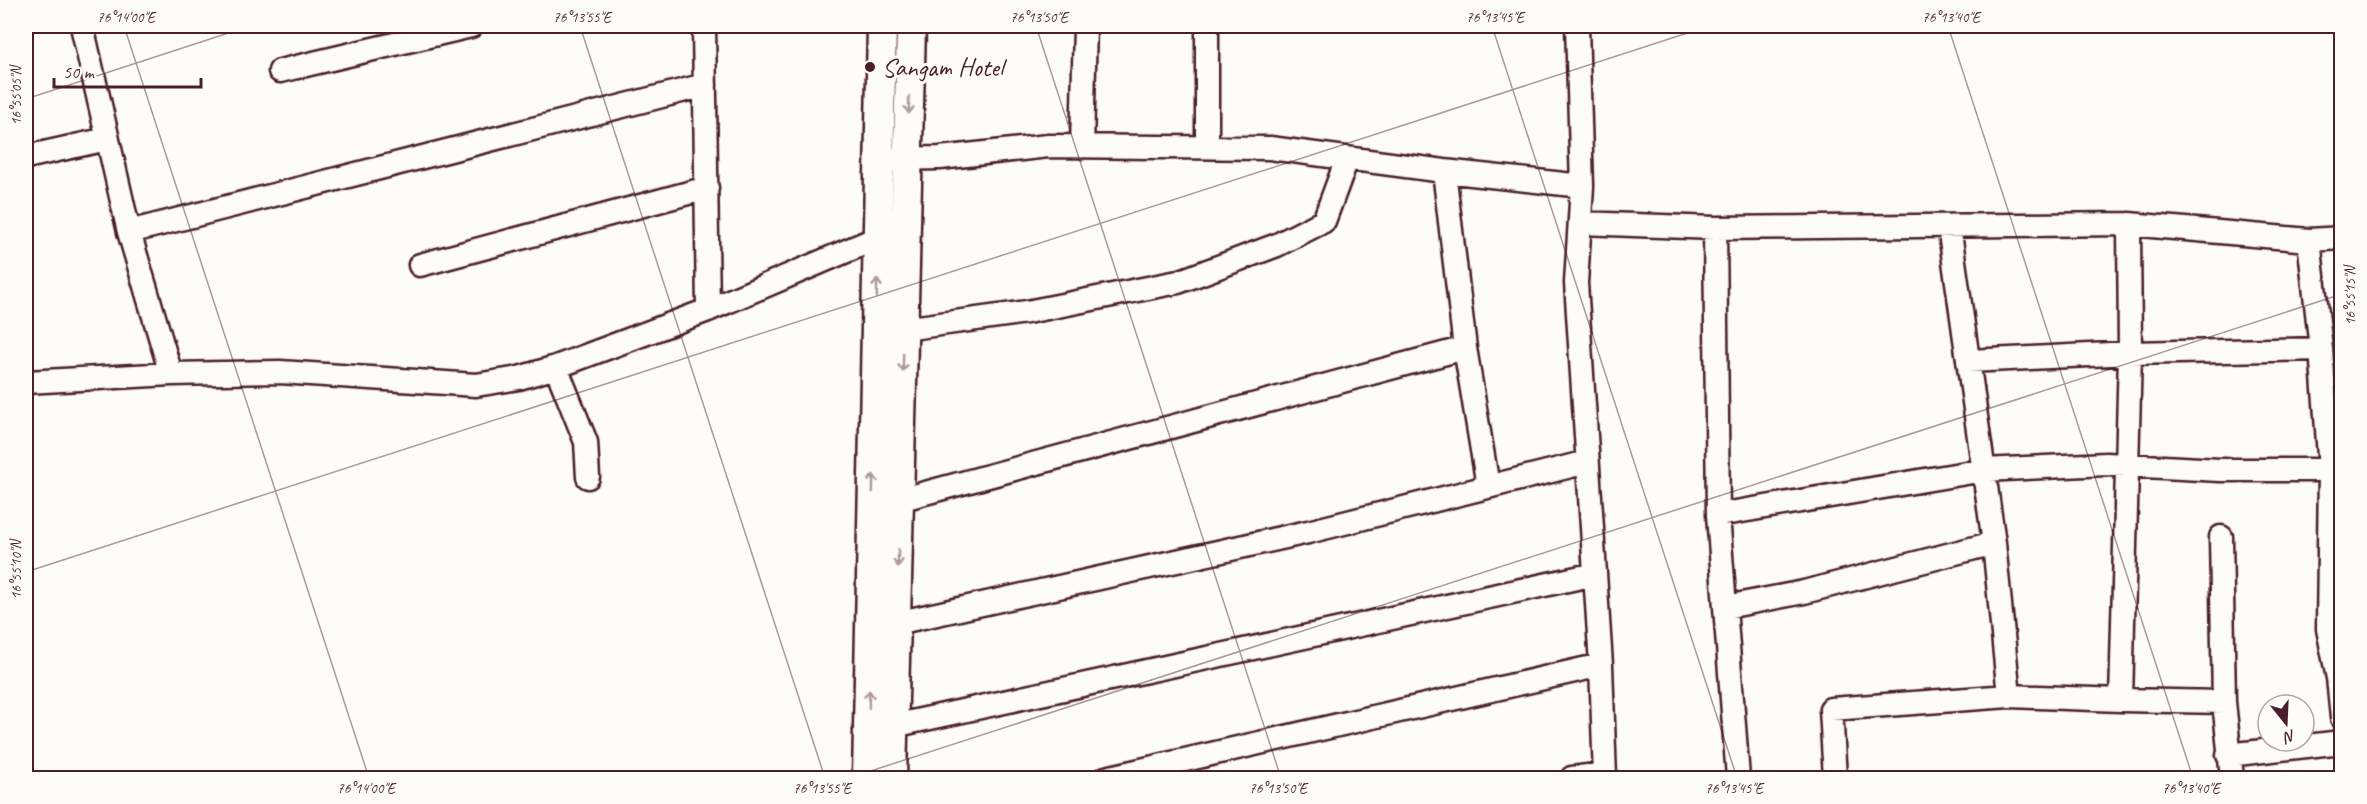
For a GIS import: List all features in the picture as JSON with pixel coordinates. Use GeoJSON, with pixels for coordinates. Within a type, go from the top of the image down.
{"type":"FeatureCollection","features":[{"type":"Feature","properties":{"kind":"main road"},"geometry":{"type":"LineString","coordinates":[[882,26],[876,333],[881,728],[892,778]]}},
{"type":"Feature","properties":{"kind":"main road"},"geometry":{"type":"LineString","coordinates":[[867,778],[881,728],[896,622],[911,26]]}},
{"type":"Feature","properties":{"kind":"street"},"geometry":{"type":"LineString","coordinates":[[81,26],[129,232],[171,374]]}},
{"type":"Feature","properties":{"kind":"street"},"geometry":{"type":"LineString","coordinates":[[280,71],[471,26]]}},
{"type":"Feature","properties":{"kind":"street"},"geometry":{"type":"LineString","coordinates":[[704,26],[708,310]]}},
{"type":"Feature","properties":{"kind":"street"},"geometry":{"type":"LineString","coordinates":[[1082,147],[1086,26]]}},
{"type":"Feature","properties":{"kind":"street"},"geometry":{"type":"LineString","coordinates":[[1207,26],[1207,147]]}},
{"type":"Feature","properties":{"kind":"street"},"geometry":{"type":"LineString","coordinates":[[1572,778],[1604,776],[1601,664],[1576,284],[1582,186],[1577,26]]}},
{"type":"Feature","properties":{"kind":"street"},"geometry":{"type":"LineString","coordinates":[[129,232],[705,85]]}},
{"type":"Feature","properties":{"kind":"street"},"geometry":{"type":"LineString","coordinates":[[26,157],[108,139]]}},
{"type":"Feature","properties":{"kind":"street"},"geometry":{"type":"LineString","coordinates":[[879,159],[940,158],[1048,147],[1270,148],[1582,186]]}},
{"type":"Feature","properties":{"kind":"street"},"geometry":{"type":"LineString","coordinates":[[876,333],[1027,312],[1178,282],[1277,245],[1324,221],[1347,159]]}},
{"type":"Feature","properties":{"kind":"street"},"geometry":{"type":"LineString","coordinates":[[1444,171],[1465,348],[1488,486]]}},
{"type":"Feature","properties":{"kind":"street"},"geometry":{"type":"LineString","coordinates":[[420,265],[706,188]]}},
{"type":"Feature","properties":{"kind":"street"},"geometry":{"type":"LineString","coordinates":[[1580,223],[1715,228],[2129,225],[2309,240],[2342,238]]}},
{"type":"Feature","properties":{"kind":"street"},"geometry":{"type":"LineString","coordinates":[[2121,700],[2130,353],[2129,225]]}},
{"type":"Feature","properties":{"kind":"street"},"geometry":{"type":"LineString","coordinates":[[1949,226],[1994,543],[2009,696]]}},
{"type":"Feature","properties":{"kind":"street"},"geometry":{"type":"LineString","coordinates":[[1715,228],[1718,515],[1738,778]]}},
{"type":"Feature","properties":{"kind":"street"},"geometry":{"type":"LineString","coordinates":[[26,382],[171,374],[314,373],[476,385],[519,378],[556,367],[708,310],[878,238]]}},
{"type":"Feature","properties":{"kind":"street"},"geometry":{"type":"LineString","coordinates":[[2309,240],[2336,470],[2328,629],[2340,677],[2342,717]]}},
{"type":"Feature","properties":{"kind":"street"},"geometry":{"type":"LineString","coordinates":[[899,500],[1465,348]]}},
{"type":"Feature","properties":{"kind":"street"},"geometry":{"type":"LineString","coordinates":[[1968,361],[2130,353],[2321,349]]}},
{"type":"Feature","properties":{"kind":"street"},"geometry":{"type":"LineString","coordinates":[[556,367],[586,442],[588,477]]}},
{"type":"Feature","properties":{"kind":"street"},"geometry":{"type":"LineString","coordinates":[[896,622],[1308,532],[1587,462]]}},
{"type":"Feature","properties":{"kind":"street"},"geometry":{"type":"LineString","coordinates":[[1718,515],[1984,470],[2127,464],[2220,470],[2336,470]]}},
{"type":"Feature","properties":{"kind":"street"},"geometry":{"type":"LineString","coordinates":[[2222,537],[2224,702],[2232,778]]}},
{"type":"Feature","properties":{"kind":"street"},"geometry":{"type":"LineString","coordinates":[[1726,607],[1804,592],[1994,543]]}},
{"type":"Feature","properties":{"kind":"street"},"geometry":{"type":"LineString","coordinates":[[881,728],[1595,574]]}},
{"type":"Feature","properties":{"kind":"street"},"geometry":{"type":"LineString","coordinates":[[1106,778],[1601,664]]}},
{"type":"Feature","properties":{"kind":"street"},"geometry":{"type":"LineString","coordinates":[[1835,778],[1831,709],[2009,696],[2224,702]]}},
{"type":"Feature","properties":{"kind":"street"},"geometry":{"type":"LineString","coordinates":[[2228,755],[2342,742]]}},
{"type":"Feature","properties":{"kind":"place","name":"Sangam Hotel"},"geometry":{"type":"Point","coordinates":[870,67]}}]}
